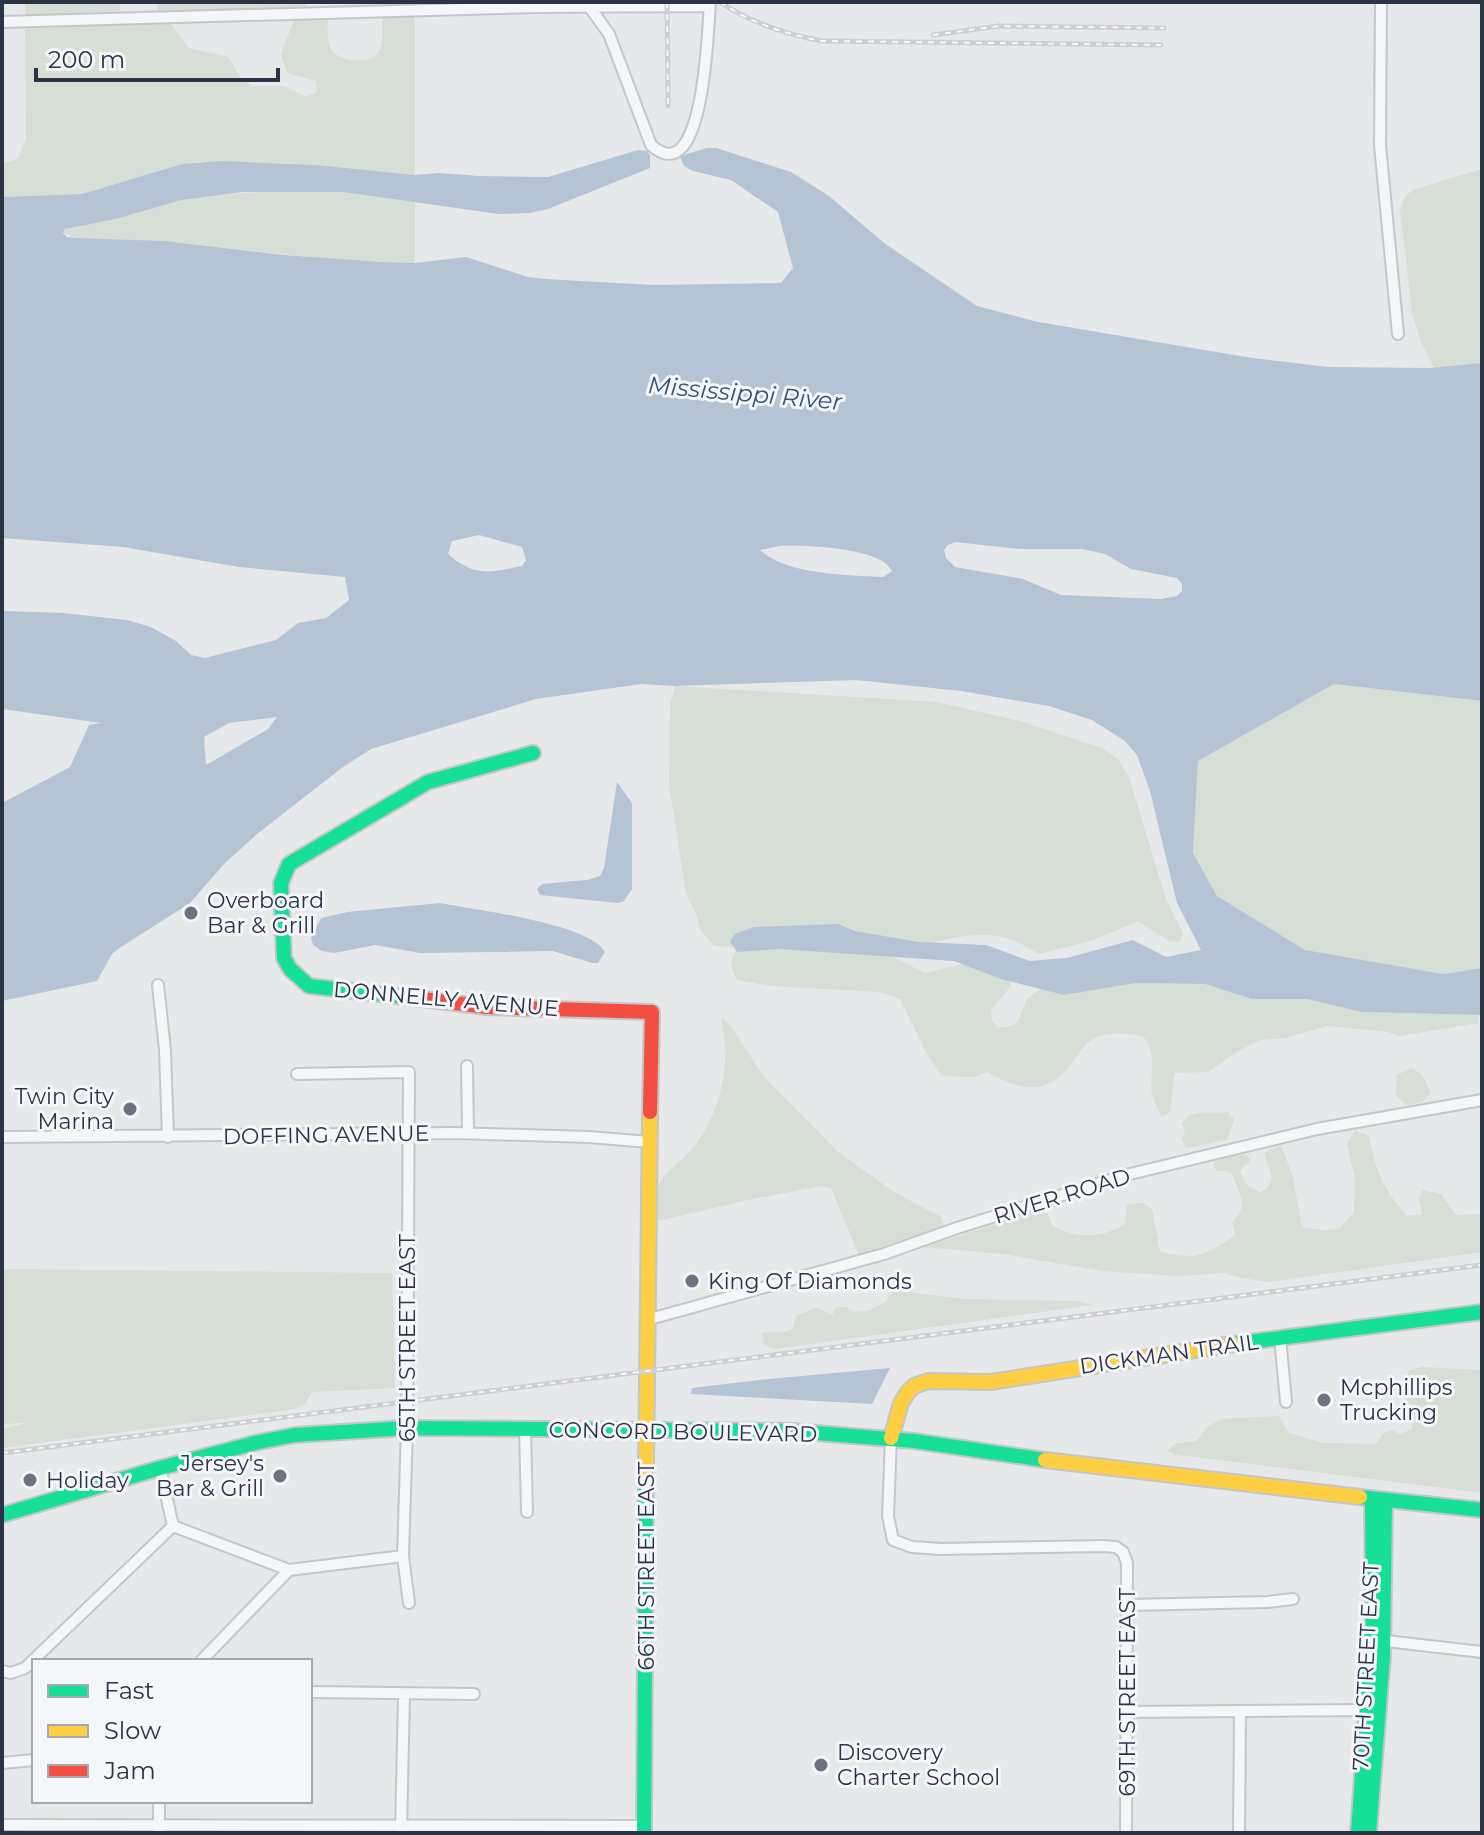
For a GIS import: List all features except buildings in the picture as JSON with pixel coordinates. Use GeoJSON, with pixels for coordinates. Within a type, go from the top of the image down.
{"type":"FeatureCollection","features":[{"type":"Feature","properties":{"kind":"street"},"geometry":{"type":"LineString","coordinates":[[1381,2],[1380,145],[1398,334]]}},
{"type":"Feature","properties":{"kind":"street"},"geometry":{"type":"LineString","coordinates":[[2,22],[588,5],[709,4],[708,50],[700,105],[689,134],[677,150],[659,152],[651,145],[609,34],[588,5]]}},
{"type":"Feature","properties":{"kind":"street","name":"DONNELLY AVENUE"},"geometry":{"type":"LineString","coordinates":[[533,753],[428,782],[289,864],[281,883],[284,958],[290,969],[309,986],[487,1007],[652,1012]]}},
{"type":"Feature","properties":{"kind":"street"},"geometry":{"type":"LineString","coordinates":[[158,985],[165,1050],[168,1137]]}},
{"type":"Feature","properties":{"kind":"street","name":"66TH STREET EAST"},"geometry":{"type":"LineString","coordinates":[[644,1829],[652,1012]]}},
{"type":"Feature","properties":{"kind":"street"},"geometry":{"type":"LineString","coordinates":[[467,1066],[468,1133]]}},
{"type":"Feature","properties":{"kind":"street","name":"65TH STREET EAST"},"geometry":{"type":"LineString","coordinates":[[297,1074],[409,1072],[407,1428],[403,1556],[409,1603]]}},
{"type":"Feature","properties":{"kind":"street","name":"RIVER ROAD"},"geometry":{"type":"LineString","coordinates":[[650,1319],[884,1254],[1130,1174],[1317,1129],[1482,1100]]}},
{"type":"Feature","properties":{"kind":"street","name":"DOFFING AVENUE"},"geometry":{"type":"LineString","coordinates":[[2,1137],[468,1133],[649,1142]]}},
{"type":"Feature","properties":{"kind":"street","name":"DICKMAN TRAIL"},"geometry":{"type":"LineString","coordinates":[[891,1438],[901,1403],[908,1392],[920,1383],[991,1382],[1280,1337],[1482,1312]]}},
{"type":"Feature","properties":{"kind":"street"},"geometry":{"type":"LineString","coordinates":[[1280,1337],[1286,1402]]}},
{"type":"Feature","properties":{"kind":"street","name":"CONCORD BOULEVARD"},"geometry":{"type":"LineString","coordinates":[[2,1515],[259,1442],[295,1435],[407,1428],[792,1431],[891,1438],[988,1453],[1482,1510]]}},
{"type":"Feature","properties":{"kind":"street"},"geometry":{"type":"LineString","coordinates":[[525,1429],[527,1512]]}},
{"type":"Feature","properties":{"kind":"street","name":"69TH STREET EAST"},"geometry":{"type":"LineString","coordinates":[[891,1438],[888,1516],[893,1540],[912,1547],[941,1549],[1103,1546],[1116,1547],[1123,1552],[1127,1563],[1128,1605],[1126,1833]]}},
{"type":"Feature","properties":{"kind":"street"},"geometry":{"type":"LineString","coordinates":[[160,1468],[173,1526]]}},
{"type":"Feature","properties":{"kind":"street","name":"70TH STREET EAST"},"geometry":{"type":"LineString","coordinates":[[1369,1833],[1378,1640],[1378,1499]]}},
{"type":"Feature","properties":{"kind":"street"},"geometry":{"type":"LineString","coordinates":[[173,1526],[289,1570],[403,1556]]}},
{"type":"Feature","properties":{"kind":"street"},"geometry":{"type":"LineString","coordinates":[[36,1659],[173,1526]]}},
{"type":"Feature","properties":{"kind":"street"},"geometry":{"type":"LineString","coordinates":[[203,1659],[289,1570]]}},
{"type":"Feature","properties":{"kind":"street"},"geometry":{"type":"LineString","coordinates":[[1128,1605],[1293,1599]]}},
{"type":"Feature","properties":{"kind":"street"},"geometry":{"type":"LineString","coordinates":[[1378,1640],[1482,1652]]}},
{"type":"Feature","properties":{"kind":"street","name":"70TH STREET EAST"},"geometry":{"type":"LineString","coordinates":[[1358,1833],[1367,1710],[1378,1640]]}},
{"type":"Feature","properties":{"kind":"street"},"geometry":{"type":"LineString","coordinates":[[7,1672],[25,1668],[32,1662]]}},
{"type":"Feature","properties":{"kind":"street"},"geometry":{"type":"LineString","coordinates":[[312,1692],[474,1694]]}},
{"type":"Feature","properties":{"kind":"street"},"geometry":{"type":"LineString","coordinates":[[401,1829],[404,1694]]}},
{"type":"Feature","properties":{"kind":"street"},"geometry":{"type":"LineString","coordinates":[[1126,1712],[1367,1710]]}},
{"type":"Feature","properties":{"kind":"street"},"geometry":{"type":"LineString","coordinates":[[1239,1833],[1240,1712]]}},
{"type":"Feature","properties":{"kind":"street"},"geometry":{"type":"LineString","coordinates":[[2,1763],[32,1760]]}},
{"type":"Feature","properties":{"kind":"street"},"geometry":{"type":"LineString","coordinates":[[159,1803],[159,1829]]}},
{"type":"Feature","properties":{"kind":"street"},"geometry":{"type":"LineString","coordinates":[[2,1825],[159,1829],[644,1829]]}},
{"type":"Feature","properties":{"kind":"shaded area"},"geometry":{"type":"Polygon","coordinates":[[[25,2],[119,2],[121,14],[25,17],[25,2]]]}},
{"type":"Feature","properties":{"kind":"shaded area"},"geometry":{"type":"Polygon","coordinates":[[[158,2],[306,2],[307,11],[157,13],[158,2]]]}},
{"type":"Feature","properties":{"kind":"shaded area"},"geometry":{"type":"Polygon","coordinates":[[[415,16],[415,175],[284,163],[198,162],[82,194],[2,197],[2,162],[19,157],[26,138],[25,24],[168,20],[189,48],[229,57],[240,77],[252,86],[284,86],[306,97],[317,92],[316,81],[287,73],[281,53],[295,18],[328,18],[329,46],[334,53],[346,59],[367,60],[377,54],[381,46],[382,17],[415,16]]]}},
{"type":"Feature","properties":{"kind":"shaded area"},"geometry":{"type":"Polygon","coordinates":[[[1482,169],[1482,363],[1434,368],[1412,314],[1400,208],[1412,190],[1482,169]]]}},
{"type":"Feature","properties":{"kind":"shaded area"},"geometry":{"type":"Polygon","coordinates":[[[277,191],[343,192],[415,202],[415,263],[335,260],[165,241],[77,238],[63,233],[65,229],[116,219],[181,200],[277,191]]]}},
{"type":"Feature","properties":{"kind":"shaded area"},"geometry":{"type":"Polygon","coordinates":[[[1334,684],[1482,701],[1482,968],[1443,974],[1305,950],[1217,896],[1193,853],[1198,761],[1334,684]]]}},
{"type":"Feature","properties":{"kind":"shaded area"},"geometry":{"type":"Polygon","coordinates":[[[675,686],[937,702],[1024,722],[1102,748],[1118,759],[1129,777],[1166,899],[1183,933],[1179,942],[1169,941],[1138,921],[1094,940],[1039,954],[1010,939],[980,935],[950,938],[891,956],[925,973],[963,964],[1010,981],[1011,986],[991,1010],[992,1020],[998,1028],[1012,1026],[1018,1021],[1027,999],[1041,989],[1064,995],[1135,983],[1205,984],[1252,999],[1307,999],[1362,1012],[1477,1015],[1479,1023],[1400,1036],[1327,1026],[1286,1038],[1260,1040],[1208,1072],[1175,1073],[1170,1112],[1162,1117],[1152,1095],[1149,1046],[1144,1038],[1136,1035],[1110,1034],[1096,1038],[1057,1079],[1038,1087],[1015,1084],[987,1072],[974,1077],[942,1076],[926,1052],[900,999],[879,992],[772,986],[737,980],[731,965],[737,951],[733,947],[714,946],[701,931],[686,894],[669,784],[670,704],[675,686]]]}},
{"type":"Feature","properties":{"kind":"shaded area"},"geometry":{"type":"Polygon","coordinates":[[[721,1018],[729,1023],[764,1077],[837,1151],[894,1192],[941,1217],[944,1226],[859,1255],[831,1188],[822,1186],[658,1221],[656,1203],[661,1180],[700,1138],[719,1096],[725,1065],[721,1018]]]}},
{"type":"Feature","properties":{"kind":"shaded area"},"geometry":{"type":"Polygon","coordinates":[[[1411,1068],[1424,1078],[1430,1093],[1422,1102],[1406,1105],[1396,1096],[1397,1075],[1411,1068]]]}},
{"type":"Feature","properties":{"kind":"shaded area"},"geometry":{"type":"Polygon","coordinates":[[[1228,1112],[1234,1120],[1227,1140],[1186,1148],[1182,1139],[1185,1131],[1182,1123],[1186,1118],[1197,1113],[1228,1112]]]}},
{"type":"Feature","properties":{"kind":"shaded area"},"geometry":{"type":"Polygon","coordinates":[[[1355,1130],[1369,1136],[1382,1179],[1407,1216],[1422,1214],[1419,1198],[1423,1190],[1441,1194],[1456,1215],[1482,1214],[1482,1252],[1269,1282],[1224,1273],[1178,1276],[1102,1271],[1003,1254],[924,1247],[1037,1211],[1046,1211],[1053,1226],[1062,1230],[1080,1235],[1098,1235],[1125,1224],[1127,1204],[1143,1203],[1152,1209],[1160,1252],[1200,1255],[1235,1235],[1232,1223],[1241,1210],[1242,1201],[1233,1175],[1227,1171],[1217,1171],[1213,1166],[1215,1161],[1247,1155],[1249,1164],[1243,1166],[1240,1172],[1247,1185],[1260,1193],[1272,1179],[1264,1153],[1281,1145],[1293,1177],[1302,1227],[1339,1229],[1354,1212],[1355,1180],[1347,1144],[1355,1130]]]}},
{"type":"Feature","properties":{"kind":"shaded area"},"geometry":{"type":"Polygon","coordinates":[[[2,1269],[392,1273],[395,1388],[312,1392],[305,1404],[295,1409],[2,1448],[2,1429],[27,1423],[2,1424],[2,1269]]]}},
{"type":"Feature","properties":{"kind":"shaded area"},"geometry":{"type":"Polygon","coordinates":[[[895,1285],[915,1293],[965,1299],[1078,1301],[1093,1305],[774,1349],[764,1345],[762,1333],[789,1331],[797,1315],[814,1308],[832,1315],[836,1307],[855,1312],[867,1311],[886,1302],[895,1285]]]}},
{"type":"Feature","properties":{"kind":"shaded area"},"geometry":{"type":"Polygon","coordinates":[[[1422,1367],[1482,1370],[1482,1493],[1178,1455],[1167,1451],[1174,1444],[1196,1441],[1208,1427],[1221,1419],[1279,1416],[1289,1433],[1323,1443],[1375,1444],[1385,1432],[1392,1430],[1400,1434],[1412,1429],[1413,1414],[1401,1387],[1410,1370],[1422,1367]]]}},
{"type":"Feature","properties":{"kind":"water","name":"Mississippi River"},"geometry":{"type":"Polygon","coordinates":[[[716,148],[791,172],[829,196],[884,243],[977,306],[1038,322],[1246,357],[1328,367],[1430,368],[1482,363],[1482,701],[1334,684],[1198,761],[1193,853],[1217,896],[1305,950],[1443,974],[1482,968],[1482,1015],[1362,1012],[1307,999],[1252,999],[1205,984],[1135,983],[1064,995],[1001,979],[954,961],[779,949],[737,952],[730,941],[735,934],[754,927],[838,924],[855,931],[918,942],[986,945],[1030,961],[1067,958],[1133,940],[1166,957],[1201,950],[1177,903],[1150,791],[1137,755],[1125,741],[1092,720],[1049,706],[961,691],[856,680],[675,686],[641,684],[536,699],[371,749],[257,834],[225,863],[190,903],[112,954],[97,981],[2,1001],[2,803],[70,767],[89,725],[101,723],[2,709],[2,611],[127,620],[151,627],[176,641],[191,655],[205,658],[276,640],[298,623],[326,618],[349,600],[345,577],[239,567],[123,547],[2,538],[2,197],[82,194],[182,164],[221,161],[315,165],[415,175],[548,177],[638,150],[647,151],[650,155],[650,168],[548,209],[530,213],[499,214],[343,192],[242,192],[181,200],[116,219],[65,229],[63,233],[67,237],[77,238],[165,241],[283,255],[382,262],[415,263],[466,257],[528,277],[545,279],[654,285],[781,283],[793,268],[778,212],[731,180],[684,166],[680,156],[716,148]],[[479,535],[452,541],[448,554],[474,570],[491,571],[522,566],[526,560],[522,547],[479,535]],[[956,542],[944,550],[946,558],[955,567],[1023,579],[1061,595],[1161,599],[1177,596],[1182,591],[1182,584],[1177,578],[1131,569],[1105,554],[1082,549],[1019,549],[956,542]],[[780,546],[760,550],[786,564],[818,572],[883,577],[892,571],[873,557],[841,549],[780,546]],[[277,717],[229,723],[204,737],[206,765],[268,729],[277,717]]]}},
{"type":"Feature","properties":{"kind":"water"},"geometry":{"type":"Polygon","coordinates":[[[617,782],[632,803],[632,889],[624,901],[618,903],[540,895],[537,889],[542,884],[600,876],[604,868],[617,782]]]}},
{"type":"Feature","properties":{"kind":"water"},"geometry":{"type":"Polygon","coordinates":[[[440,903],[555,926],[577,933],[605,952],[598,963],[592,963],[553,951],[420,953],[375,945],[334,953],[322,951],[313,945],[311,938],[321,918],[348,912],[440,903]]]}},
{"type":"Feature","properties":{"kind":"water"},"geometry":{"type":"Polygon","coordinates":[[[890,1368],[872,1404],[691,1394],[692,1388],[890,1368]]]}},
{"type":"Feature","properties":{"kind":"railway"},"geometry":{"type":"LineString","coordinates":[[667,2],[668,106]]}},
{"type":"Feature","properties":{"kind":"railway"},"geometry":{"type":"LineString","coordinates":[[720,2],[769,27],[822,41],[1161,45]]}},
{"type":"Feature","properties":{"kind":"railway"},"geometry":{"type":"LineString","coordinates":[[933,35],[999,26],[1164,28]]}},
{"type":"Feature","properties":{"kind":"railway"},"geometry":{"type":"LineString","coordinates":[[2,1453],[1482,1265]]}},
{"type":"Feature","properties":{"kind":"traffic: fast"},"geometry":{"type":"LineString","coordinates":[[423,999],[309,986],[290,969],[284,958],[281,883],[289,864],[428,782],[533,753]]}},
{"type":"Feature","properties":{"kind":"traffic: fast"},"geometry":{"type":"LineString","coordinates":[[1233,1344],[1482,1312]]}},
{"type":"Feature","properties":{"kind":"traffic: fast"},"geometry":{"type":"LineString","coordinates":[[2,1515],[259,1442],[295,1435],[407,1428],[792,1431],[914,1441],[1045,1460]]}},
{"type":"Feature","properties":{"kind":"traffic: fast"},"geometry":{"type":"LineString","coordinates":[[644,1833],[646,1469]]}},
{"type":"Feature","properties":{"kind":"traffic: fast"},"geometry":{"type":"LineString","coordinates":[[1360,1497],[1482,1510]]}},
{"type":"Feature","properties":{"kind":"traffic: fast"},"geometry":{"type":"LineString","coordinates":[[1358,1833],[1373,1618],[1372,1499]]}},
{"type":"Feature","properties":{"kind":"traffic: fast"},"geometry":{"type":"LineString","coordinates":[[1369,1833],[1383,1656],[1385,1500]]}},
{"type":"Feature","properties":{"kind":"traffic: slow"},"geometry":{"type":"LineString","coordinates":[[646,1469],[650,1112]]}},
{"type":"Feature","properties":{"kind":"traffic: slow"},"geometry":{"type":"LineString","coordinates":[[891,1438],[901,1403],[908,1392],[928,1381],[991,1382],[1233,1344]]}},
{"type":"Feature","properties":{"kind":"traffic: slow"},"geometry":{"type":"LineString","coordinates":[[1045,1460],[1360,1497]]}},
{"type":"Feature","properties":{"kind":"traffic: jam"},"geometry":{"type":"LineString","coordinates":[[423,999],[487,1007],[652,1012],[650,1112]]}},
{"type":"Feature","properties":{"kind":"place","name":"Overboard Bar & Grill"},"geometry":{"type":"Point","coordinates":[191,913]}},
{"type":"Feature","properties":{"kind":"place","name":"Twin City Marina"},"geometry":{"type":"Point","coordinates":[130,1109]}},
{"type":"Feature","properties":{"kind":"place","name":"King Of Diamonds"},"geometry":{"type":"Point","coordinates":[692,1281]}},
{"type":"Feature","properties":{"kind":"place","name":"Mcphillips Trucking"},"geometry":{"type":"Point","coordinates":[1324,1400]}},
{"type":"Feature","properties":{"kind":"place","name":"Jersey's Bar & Grill"},"geometry":{"type":"Point","coordinates":[280,1476]}},
{"type":"Feature","properties":{"kind":"place","name":"Holiday"},"geometry":{"type":"Point","coordinates":[30,1480]}},
{"type":"Feature","properties":{"kind":"place","name":"Discovery Charter School"},"geometry":{"type":"Point","coordinates":[821,1765]}}]}
